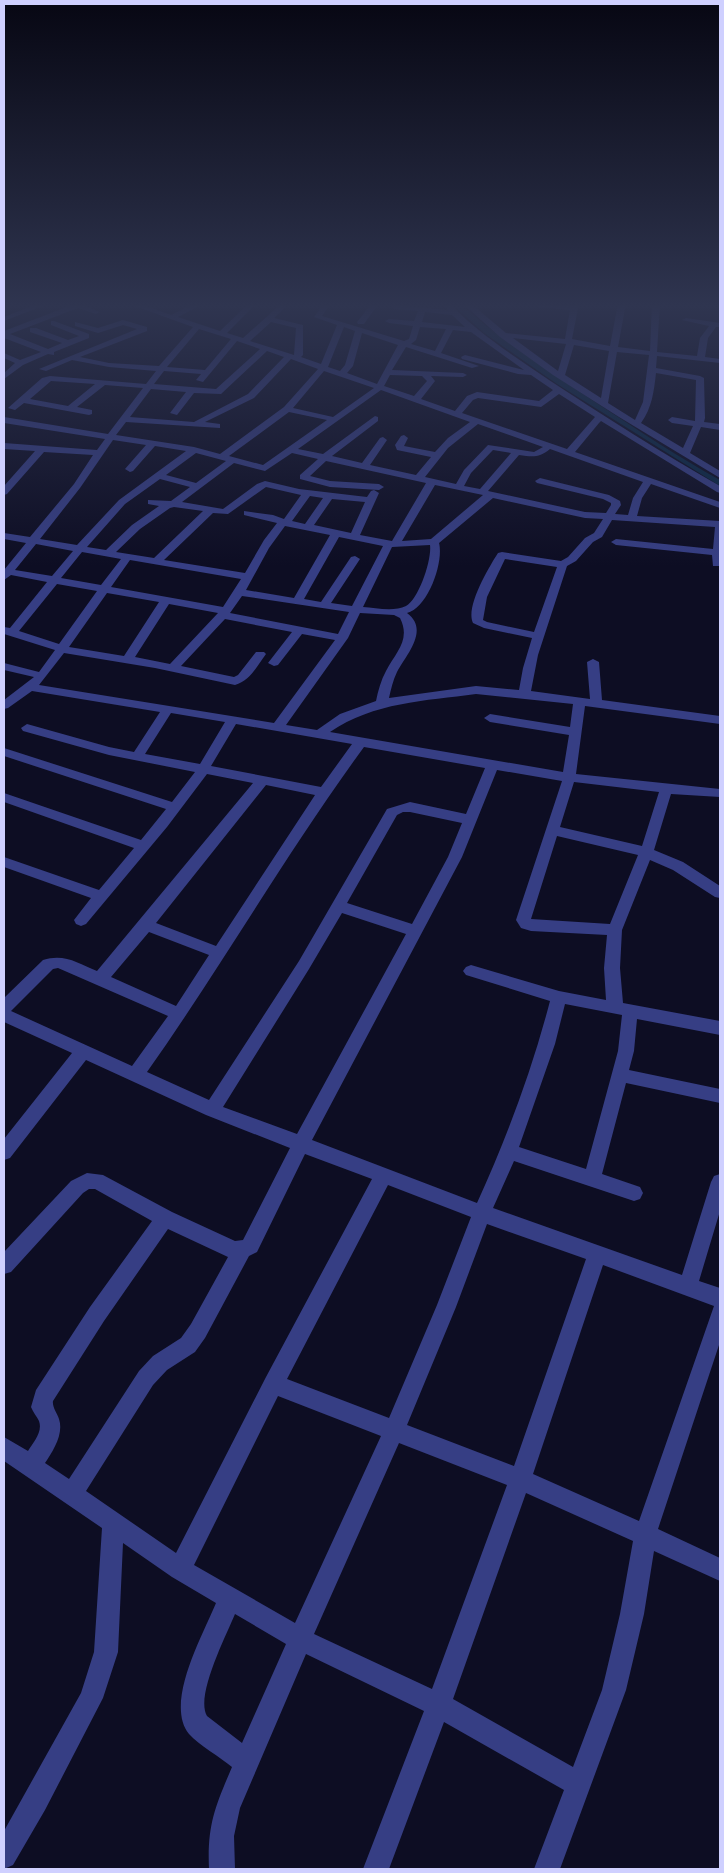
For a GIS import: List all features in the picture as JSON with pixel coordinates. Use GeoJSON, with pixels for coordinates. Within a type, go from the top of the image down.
{"type":"FeatureCollection","features":[{"type":"Feature","properties":{"kind":"street"},"geometry":{"type":"LineString","coordinates":[[12,408],[34,390]]}},
{"type":"Feature","properties":{"kind":"street"},"geometry":{"type":"LineString","coordinates":[[70,409],[92,390]]}},
{"type":"Feature","properties":{"kind":"street"},"geometry":{"type":"LineString","coordinates":[[6,574],[34,540],[145,390]]}},
{"type":"Feature","properties":{"kind":"street"},"geometry":{"type":"LineString","coordinates":[[174,413],[192,390]]}},
{"type":"Feature","properties":{"kind":"street"},"geometry":{"type":"LineString","coordinates":[[197,390],[219,392],[221,390]]}},
{"type":"Feature","properties":{"kind":"street"},"geometry":{"type":"LineString","coordinates":[[196,424],[204,418],[251,396],[257,390]]}},
{"type":"Feature","properties":{"kind":"street"},"geometry":{"type":"LineString","coordinates":[[223,456],[287,409],[304,390]]}},
{"type":"Feature","properties":{"kind":"street"},"geometry":{"type":"LineString","coordinates":[[4,420],[194,450],[265,468],[374,390]]}},
{"type":"Feature","properties":{"kind":"street"},"geometry":{"type":"LineString","coordinates":[[386,390],[649,481],[685,503],[720,505]]}},
{"type":"Feature","properties":{"kind":"street"},"geometry":{"type":"LineString","coordinates":[[416,400],[424,390]]}},
{"type":"Feature","properties":{"kind":"street"},"geometry":{"type":"LineString","coordinates":[[457,414],[470,398],[477,395],[541,404],[558,390]]}},
{"type":"Feature","properties":{"kind":"street"},"geometry":{"type":"LineString","coordinates":[[560,390],[720,490]]}},
{"type":"Feature","properties":{"kind":"street"},"geometry":{"type":"LineString","coordinates":[[584,390],[720,475]]}},
{"type":"Feature","properties":{"kind":"street"},"geometry":{"type":"LineString","coordinates":[[604,403],[607,390]]}},
{"type":"Feature","properties":{"kind":"street"},"geometry":{"type":"LineString","coordinates":[[637,423],[646,410],[649,390]]}},
{"type":"Feature","properties":{"kind":"street"},"geometry":{"type":"LineString","coordinates":[[685,453],[701,418],[700,390]]}},
{"type":"Feature","properties":{"kind":"street"},"geometry":{"type":"LineString","coordinates":[[25,399],[28,402],[89,412]]}},
{"type":"Feature","properties":{"kind":"street"},"geometry":{"type":"LineString","coordinates":[[287,409],[332,419]]}},
{"type":"Feature","properties":{"kind":"street"},"geometry":{"type":"LineString","coordinates":[[568,453],[578,445],[591,424],[600,417]]}},
{"type":"Feature","properties":{"kind":"street"},"geometry":{"type":"LineString","coordinates":[[375,419],[324,458],[303,478],[330,484],[378,487]]}},
{"type":"Feature","properties":{"kind":"street"},"geometry":{"type":"LineString","coordinates":[[123,420],[217,426]]}},
{"type":"Feature","properties":{"kind":"street"},"geometry":{"type":"LineString","coordinates":[[672,420],[720,427]]}},
{"type":"Feature","properties":{"kind":"street"},"geometry":{"type":"LineString","coordinates":[[419,478],[435,455],[457,434],[477,421]]}},
{"type":"Feature","properties":{"kind":"street"},"geometry":{"type":"LineString","coordinates":[[404,438],[399,445],[400,448],[435,455]]}},
{"type":"Feature","properties":{"kind":"street"},"geometry":{"type":"LineString","coordinates":[[364,467],[383,440]]}},
{"type":"Feature","properties":{"kind":"street"},"geometry":{"type":"LineString","coordinates":[[130,469],[153,443]]}},
{"type":"Feature","properties":{"kind":"street"},"geometry":{"type":"LineString","coordinates":[[4,446],[100,453]]}},
{"type":"Feature","properties":{"kind":"street"},"geometry":{"type":"LineString","coordinates":[[459,487],[467,472],[491,447],[516,453],[536,455],[549,446]]}},
{"type":"Feature","properties":{"kind":"street"},"geometry":{"type":"LineString","coordinates":[[4,492],[42,448]]}},
{"type":"Feature","properties":{"kind":"street"},"geometry":{"type":"LineString","coordinates":[[194,450],[122,502],[80,548],[56,580],[8,632],[62,649],[234,681],[242,678],[260,654]]}},
{"type":"Feature","properties":{"kind":"street"},"geometry":{"type":"LineString","coordinates":[[290,450],[584,515],[632,517],[657,532],[718,553]]}},
{"type":"Feature","properties":{"kind":"street"},"geometry":{"type":"LineString","coordinates":[[247,513],[392,545],[434,542],[487,493],[516,453]]}},
{"type":"Feature","properties":{"kind":"street"},"geometry":{"type":"LineString","coordinates":[[109,553],[136,526],[234,459]]}},
{"type":"Feature","properties":{"kind":"street"},"geometry":{"type":"LineString","coordinates":[[354,537],[370,500],[389,472]]}},
{"type":"Feature","properties":{"kind":"street"},"geometry":{"type":"LineString","coordinates":[[157,475],[197,486]]}},
{"type":"Feature","properties":{"kind":"street"},"geometry":{"type":"LineString","coordinates":[[277,728],[342,638],[392,545],[432,481]]}},
{"type":"Feature","properties":{"kind":"street"},"geometry":{"type":"LineString","coordinates":[[632,517],[638,495],[649,481]]}},
{"type":"Feature","properties":{"kind":"street"},"geometry":{"type":"LineString","coordinates":[[539,636],[484,625],[477,621],[476,614],[492,573],[502,555],[562,565],[572,559],[588,540],[598,535],[616,505],[613,499],[540,482]]}},
{"type":"Feature","properties":{"kind":"street"},"geometry":{"type":"LineString","coordinates":[[151,502],[228,512],[263,484],[307,493],[370,500]]}},
{"type":"Feature","properties":{"kind":"street"},"geometry":{"type":"LineString","coordinates":[[172,668],[225,613],[257,559],[307,493]]}},
{"type":"Feature","properties":{"kind":"street"},"geometry":{"type":"LineString","coordinates":[[308,527],[329,496]]}},
{"type":"Feature","properties":{"kind":"street"},"geometry":{"type":"LineString","coordinates":[[681,521],[685,503]]}},
{"type":"Feature","properties":{"kind":"street"},"geometry":{"type":"LineString","coordinates":[[157,561],[210,510]]}},
{"type":"Feature","properties":{"kind":"street"},"geometry":{"type":"LineString","coordinates":[[616,542],[657,532],[681,521],[720,524],[717,564]]}},
{"type":"Feature","properties":{"kind":"street"},"geometry":{"type":"LineString","coordinates":[[298,601],[336,533]]}},
{"type":"Feature","properties":{"kind":"street"},"geometry":{"type":"LineString","coordinates":[[4,536],[247,577]]}},
{"type":"Feature","properties":{"kind":"street"},"geometry":{"type":"LineString","coordinates":[[398,613],[409,609],[418,602],[437,557],[434,542]]}},
{"type":"Feature","properties":{"kind":"street"},"geometry":{"type":"LineString","coordinates":[[6,700],[30,688],[42,676],[128,556]]}},
{"type":"Feature","properties":{"kind":"street"},"geometry":{"type":"LineString","coordinates":[[324,605],[355,559]]}},
{"type":"Feature","properties":{"kind":"street"},"geometry":{"type":"LineString","coordinates":[[525,694],[528,666],[562,565]]}},
{"type":"Feature","properties":{"kind":"street"},"geometry":{"type":"LineString","coordinates":[[6,574],[56,580],[166,600],[342,638]]}},
{"type":"Feature","properties":{"kind":"street"},"geometry":{"type":"LineString","coordinates":[[239,592],[357,610],[398,613],[405,616],[409,622],[411,640],[392,670],[382,703]]}},
{"type":"Feature","properties":{"kind":"street"},"geometry":{"type":"LineString","coordinates":[[127,660],[166,600]]}},
{"type":"Feature","properties":{"kind":"street"},"geometry":{"type":"LineString","coordinates":[[274,663],[299,630]]}},
{"type":"Feature","properties":{"kind":"street"},"geometry":{"type":"LineString","coordinates":[[593,662],[596,703]]}},
{"type":"Feature","properties":{"kind":"street"},"geometry":{"type":"LineString","coordinates":[[4,666],[42,676]]}},
{"type":"Feature","properties":{"kind":"street"},"geometry":{"type":"LineString","coordinates":[[30,688],[232,720],[569,778],[666,790],[720,793]]}},
{"type":"Feature","properties":{"kind":"street"},"geometry":{"type":"LineString","coordinates":[[318,735],[344,716],[382,703],[476,690],[525,694],[720,720]]}},
{"type":"Feature","properties":{"kind":"street"},"geometry":{"type":"LineString","coordinates":[[580,701],[569,778],[522,920],[531,925],[615,930]]}},
{"type":"Feature","properties":{"kind":"street"},"geometry":{"type":"LineString","coordinates":[[137,756],[167,710]]}},
{"type":"Feature","properties":{"kind":"street"},"geometry":{"type":"LineString","coordinates":[[490,718],[576,732]]}},
{"type":"Feature","properties":{"kind":"street"},"geometry":{"type":"LineString","coordinates":[[81,920],[174,807],[203,768],[232,720]]}},
{"type":"Feature","properties":{"kind":"street"},"geometry":{"type":"LineString","coordinates":[[27,728],[82,745],[324,792]]}},
{"type":"Feature","properties":{"kind":"street"},"geometry":{"type":"LineString","coordinates":[[136,1074],[179,1014],[324,792],[360,743]]}},
{"type":"Feature","properties":{"kind":"street"},"geometry":{"type":"LineString","coordinates":[[4,752],[174,807]]}},
{"type":"Feature","properties":{"kind":"street"},"geometry":{"type":"LineString","coordinates":[[4,1265],[77,1187],[87,1181],[97,1181],[164,1218],[234,1250],[242,1250],[250,1246],[301,1144],[455,857],[492,766]]}},
{"type":"Feature","properties":{"kind":"street"},"geometry":{"type":"LineString","coordinates":[[100,979],[146,925],[262,780]]}},
{"type":"Feature","properties":{"kind":"street"},"geometry":{"type":"LineString","coordinates":[[592,1180],[621,1075],[630,1027],[612,968],[615,930],[658,817],[666,790]]}},
{"type":"Feature","properties":{"kind":"street"},"geometry":{"type":"LineString","coordinates":[[4,798],[142,846]]}},
{"type":"Feature","properties":{"kind":"street"},"geometry":{"type":"LineString","coordinates":[[212,1110],[304,965],[392,812],[410,807],[470,820]]}},
{"type":"Feature","properties":{"kind":"street"},"geometry":{"type":"LineString","coordinates":[[552,830],[645,852],[678,866],[720,893]]}},
{"type":"Feature","properties":{"kind":"street"},"geometry":{"type":"LineString","coordinates":[[4,862],[101,896]]}},
{"type":"Feature","properties":{"kind":"street"},"geometry":{"type":"LineString","coordinates":[[338,906],[416,931]]}},
{"type":"Feature","properties":{"kind":"street"},"geometry":{"type":"LineString","coordinates":[[146,925],[219,953]]}},
{"type":"Feature","properties":{"kind":"street"},"geometry":{"type":"LineString","coordinates":[[4,1008],[48,964],[53,962],[66,964],[179,1014]]}},
{"type":"Feature","properties":{"kind":"street"},"geometry":{"type":"LineString","coordinates":[[470,971],[559,997],[720,1028]]}},
{"type":"Feature","properties":{"kind":"street"},"geometry":{"type":"LineString","coordinates":[[222,1869],[221,1836],[227,1808],[300,1639],[394,1430],[446,1307],[482,1213],[509,1152],[547,1044],[559,997]]}},
{"type":"Feature","properties":{"kind":"street"},"geometry":{"type":"LineString","coordinates":[[4,1015],[212,1110],[482,1213],[720,1298]]}},
{"type":"Feature","properties":{"kind":"street"},"geometry":{"type":"LineString","coordinates":[[4,1152],[84,1050]]}},
{"type":"Feature","properties":{"kind":"street"},"geometry":{"type":"LineString","coordinates":[[621,1075],[720,1096]]}},
{"type":"Feature","properties":{"kind":"street"},"geometry":{"type":"LineString","coordinates":[[509,1152],[634,1193]]}},
{"type":"Feature","properties":{"kind":"street"},"geometry":{"type":"LineString","coordinates":[[180,1569],[273,1384],[383,1176]]}},
{"type":"Feature","properties":{"kind":"street"},"geometry":{"type":"LineString","coordinates":[[688,1286],[720,1182]]}},
{"type":"Feature","properties":{"kind":"street"},"geometry":{"type":"LineString","coordinates":[[30,1466],[47,1443],[50,1428],[49,1418],[41,1408],[43,1397],[164,1218]]}},
{"type":"Feature","properties":{"kind":"street"},"geometry":{"type":"LineString","coordinates":[[72,1494],[146,1378],[160,1362],[188,1345],[198,1331],[242,1250]]}},
{"type":"Feature","properties":{"kind":"street"},"geometry":{"type":"LineString","coordinates":[[376,1869],[440,1705],[597,1254]]}},
{"type":"Feature","properties":{"kind":"street"},"geometry":{"type":"LineString","coordinates":[[547,1869],[614,1690],[632,1614],[645,1535],[720,1313]]}},
{"type":"Feature","properties":{"kind":"street"},"geometry":{"type":"LineString","coordinates":[[273,1384],[520,1479],[720,1570]]}},
{"type":"Feature","properties":{"kind":"street"},"geometry":{"type":"LineString","coordinates":[[4,1448],[180,1569],[300,1639],[440,1705],[580,1784]]}},
{"type":"Feature","properties":{"kind":"street"},"geometry":{"type":"LineString","coordinates":[[4,1856],[92,1698],[106,1652],[113,1522]]}},
{"type":"Feature","properties":{"kind":"street"},"geometry":{"type":"LineString","coordinates":[[230,1598],[200,1674],[192,1699],[192,1714],[198,1725],[246,1762]]}},
{"type":"Feature","properties":{"kind":"water"},"geometry":{"type":"Polygon","coordinates":[[[567,390],[578,390],[658,443],[720,480],[720,486],[567,390]]]}}]}
